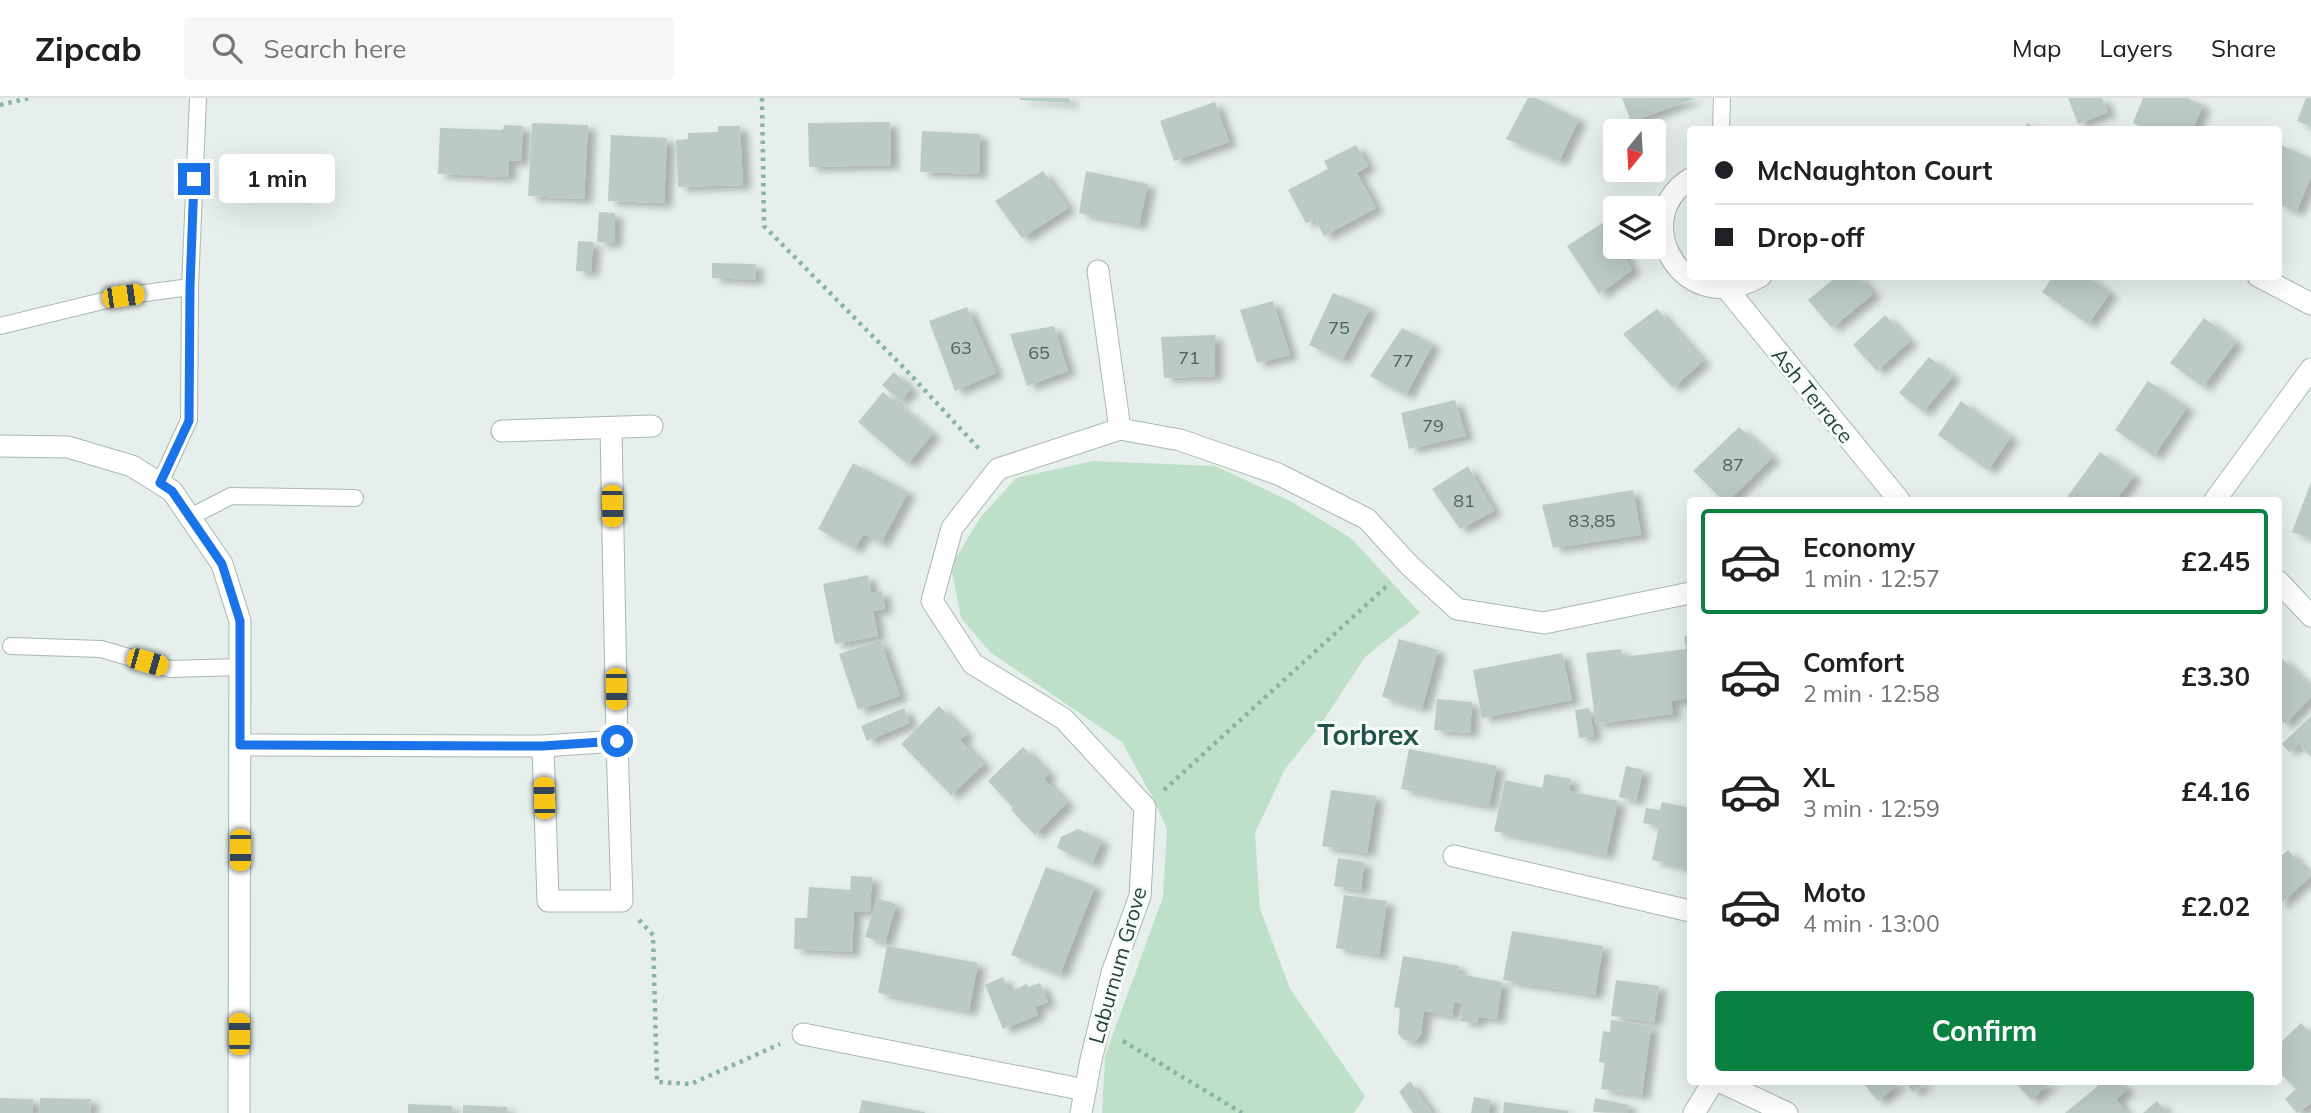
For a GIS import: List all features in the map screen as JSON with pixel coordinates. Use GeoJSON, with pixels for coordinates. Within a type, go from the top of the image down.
{"type":"FeatureCollection","features":[{"type":"Feature","properties":{"kind":"street"},"geometry":{"type":"LineString","coordinates":[[1687,182],[1675,193],[1667,208],[1663,225],[1664,242],[1670,258],[1687,277]]}},
{"type":"Feature","properties":{"kind":"street"},"geometry":{"type":"LineString","coordinates":[[1098,271],[1120,429]]}},
{"type":"Feature","properties":{"kind":"street"},"geometry":{"type":"LineString","coordinates":[[1691,280],[1710,288],[1727,289],[1746,285],[1754,280]]}},
{"type":"Feature","properties":{"kind":"street"},"geometry":{"type":"LineString","coordinates":[[2266,280],[2311,304]]}},
{"type":"Feature","properties":{"kind":"street","name":"Ash Terrace"},"geometry":{"type":"LineString","coordinates":[[1727,289],[1896,497]]}},
{"type":"Feature","properties":{"kind":"street"},"geometry":{"type":"LineString","coordinates":[[2216,497],[2311,369]]}},
{"type":"Feature","properties":{"kind":"street"},"geometry":{"type":"LineString","coordinates":[[502,431],[652,426]]}},
{"type":"Feature","properties":{"kind":"street"},"geometry":{"type":"LineString","coordinates":[[543,746],[548,901],[622,901],[611,428]]}},
{"type":"Feature","properties":{"kind":"street"},"geometry":{"type":"LineString","coordinates":[[1145,807],[1064,719],[973,664],[932,601],[952,528],[998,469],[1120,429],[1180,440],[1278,474],[1367,519],[1409,565],[1457,609],[1544,623],[1687,594]]}},
{"type":"Feature","properties":{"kind":"street"},"geometry":{"type":"LineString","coordinates":[[0,446],[68,447],[132,466],[172,491],[222,564],[240,621],[239,1113]]}},
{"type":"Feature","properties":{"kind":"street"},"geometry":{"type":"LineString","coordinates":[[2282,585],[2311,616]]}},
{"type":"Feature","properties":{"kind":"street"},"geometry":{"type":"LineString","coordinates":[[240,745],[543,746],[617,741]]}},
{"type":"Feature","properties":{"kind":"street","name":"Laburnum Grove"},"geometry":{"type":"LineString","coordinates":[[1081,1113],[1112,973],[1140,896],[1145,807]]}},
{"type":"Feature","properties":{"kind":"street"},"geometry":{"type":"LineString","coordinates":[[1454,856],[1687,910]]}},
{"type":"Feature","properties":{"kind":"street"},"geometry":{"type":"LineString","coordinates":[[803,1034],[1085,1090]]}},
{"type":"Feature","properties":{"kind":"street"},"geometry":{"type":"LineString","coordinates":[[1694,1113],[1711,1085]]}},
{"type":"Feature","properties":{"kind":"street"},"geometry":{"type":"LineString","coordinates":[[1727,1085],[1787,1113]]}},
{"type":"Feature","properties":{"kind":"lane"},"geometry":{"type":"LineString","coordinates":[[160,483],[189,421],[190,287],[198,98]]}},
{"type":"Feature","properties":{"kind":"lane"},"geometry":{"type":"LineString","coordinates":[[1721,126],[1722,98]]}},
{"type":"Feature","properties":{"kind":"lane"},"geometry":{"type":"LineString","coordinates":[[0,326],[123,296],[190,287]]}},
{"type":"Feature","properties":{"kind":"lane"},"geometry":{"type":"LineString","coordinates":[[190,517],[231,496],[355,498]]}},
{"type":"Feature","properties":{"kind":"lane"},"geometry":{"type":"LineString","coordinates":[[11,646],[101,649],[170,669],[240,667]]}},
{"type":"Feature","properties":{"kind":"path"},"geometry":{"type":"LineString","coordinates":[[0,105],[29,98]]}},
{"type":"Feature","properties":{"kind":"path"},"geometry":{"type":"LineString","coordinates":[[762,98],[764,226],[907,371],[998,469]]}},
{"type":"Feature","properties":{"kind":"path"},"geometry":{"type":"LineString","coordinates":[[1145,807],[1409,565]]}},
{"type":"Feature","properties":{"kind":"path"},"geometry":{"type":"LineString","coordinates":[[622,901],[653,935],[657,1082],[691,1084],[803,1034]]}},
{"type":"Feature","properties":{"kind":"path"},"geometry":{"type":"LineString","coordinates":[[1099,1027],[1242,1113]]}},
{"type":"Feature","properties":{"kind":"green space"},"geometry":{"type":"Polygon","coordinates":[[[1093,461],[1215,466],[1290,501],[1351,538],[1420,613],[1365,657],[1319,727],[1285,769],[1255,833],[1260,909],[1290,989],[1365,1096],[1354,1113],[1102,1113],[1105,1056],[1163,897],[1167,829],[1122,742],[990,652],[961,618],[951,566],[980,518],[1016,478],[1093,461]]]}},
{"type":"Feature","properties":{"kind":"building"},"geometry":{"type":"Polygon","coordinates":[[[1069,98],[1071,103],[1020,100],[1069,98]]]}},
{"type":"Feature","properties":{"kind":"building"},"geometry":{"type":"Polygon","coordinates":[[[1528,98],[1536,98],[1579,119],[1559,161],[1506,139],[1528,98]]]}},
{"type":"Feature","properties":{"kind":"building"},"geometry":{"type":"Polygon","coordinates":[[[1622,98],[1696,98],[1639,119],[1630,119],[1622,98]]]}},
{"type":"Feature","properties":{"kind":"building"},"geometry":{"type":"Polygon","coordinates":[[[2068,98],[2102,98],[2108,112],[2078,124],[2068,98]]]}},
{"type":"Feature","properties":{"kind":"building"},"geometry":{"type":"Polygon","coordinates":[[[2143,98],[2187,98],[2203,105],[2195,126],[2140,126],[2133,123],[2143,98]]]}},
{"type":"Feature","properties":{"kind":"building"},"geometry":{"type":"Polygon","coordinates":[[[2306,98],[2311,98],[2311,127],[2297,121],[2306,98]]]}},
{"type":"Feature","properties":{"kind":"building"},"geometry":{"type":"Polygon","coordinates":[[[1215,102],[1229,142],[1174,161],[1160,121],[1215,102]]]}},
{"type":"Feature","properties":{"kind":"building"},"geometry":{"type":"Polygon","coordinates":[[[890,122],[891,165],[809,167],[808,123],[890,122]]]}},
{"type":"Feature","properties":{"kind":"building"},"geometry":{"type":"Polygon","coordinates":[[[532,123],[588,125],[584,199],[528,196],[532,123]]]}},
{"type":"Feature","properties":{"kind":"building"},"geometry":{"type":"Polygon","coordinates":[[[504,125],[523,126],[521,161],[509,160],[508,177],[438,174],[440,128],[503,130],[504,125]]]}},
{"type":"Feature","properties":{"kind":"building"},"geometry":{"type":"Polygon","coordinates":[[[718,126],[740,126],[743,185],[678,187],[676,140],[688,139],[688,133],[718,132],[718,126]]]}},
{"type":"Feature","properties":{"kind":"building"},"geometry":{"type":"Polygon","coordinates":[[[922,131],[980,134],[979,174],[920,172],[922,131]]]}},
{"type":"Feature","properties":{"kind":"building"},"geometry":{"type":"Polygon","coordinates":[[[611,135],[667,138],[664,203],[608,201],[611,135]]]}},
{"type":"Feature","properties":{"kind":"building"},"geometry":{"type":"Polygon","coordinates":[[[1356,145],[1368,166],[1357,173],[1376,208],[1324,236],[1315,219],[1306,223],[1288,190],[1328,169],[1324,161],[1356,145]]]}},
{"type":"Feature","properties":{"kind":"building"},"geometry":{"type":"Polygon","coordinates":[[[2282,146],[2311,158],[2311,177],[2296,212],[2282,206],[2282,146]]]}},
{"type":"Feature","properties":{"kind":"building"},"geometry":{"type":"Polygon","coordinates":[[[1043,171],[1068,208],[1022,238],[995,201],[1043,171]]]}},
{"type":"Feature","properties":{"kind":"building"},"geometry":{"type":"Polygon","coordinates":[[[1086,171],[1148,184],[1139,225],[1079,213],[1086,171]]]}},
{"type":"Feature","properties":{"kind":"building"},"geometry":{"type":"Polygon","coordinates":[[[599,212],[615,213],[614,243],[597,242],[599,212]]]}},
{"type":"Feature","properties":{"kind":"building"},"geometry":{"type":"Polygon","coordinates":[[[1603,223],[1603,259],[1626,259],[1632,270],[1599,294],[1567,246],[1603,223]]]}},
{"type":"Feature","properties":{"kind":"building"},"geometry":{"type":"Polygon","coordinates":[[[578,241],[593,242],[591,272],[576,271],[578,241]]]}},
{"type":"Feature","properties":{"kind":"building"},"geometry":{"type":"Polygon","coordinates":[[[712,263],[756,264],[755,280],[712,278],[712,263]]]}},
{"type":"Feature","properties":{"kind":"building"},"geometry":{"type":"Polygon","coordinates":[[[1832,280],[1861,280],[1873,294],[1832,328],[1808,300],[1832,280]]]}},
{"type":"Feature","properties":{"kind":"building"},"geometry":{"type":"Polygon","coordinates":[[[2050,280],[2092,280],[2110,293],[2088,324],[2042,292],[2050,280]]]}},
{"type":"Feature","properties":{"kind":"building"},"geometry":{"type":"Polygon","coordinates":[[[1333,293],[1370,308],[1342,360],[1309,345],[1333,293]]]}},
{"type":"Feature","properties":{"kind":"building"},"geometry":{"type":"Polygon","coordinates":[[[1273,301],[1290,355],[1257,363],[1240,310],[1273,301]]]}},
{"type":"Feature","properties":{"kind":"building"},"geometry":{"type":"Polygon","coordinates":[[[967,307],[996,373],[955,391],[929,321],[967,307]]]}},
{"type":"Feature","properties":{"kind":"building"},"geometry":{"type":"Polygon","coordinates":[[[1657,309],[1703,361],[1673,388],[1623,334],[1657,309]]]}},
{"type":"Feature","properties":{"kind":"building"},"geometry":{"type":"Polygon","coordinates":[[[1885,315],[1910,341],[1877,371],[1853,345],[1885,315]]]}},
{"type":"Feature","properties":{"kind":"building"},"geometry":{"type":"Polygon","coordinates":[[[2204,318],[2236,342],[2203,387],[2170,363],[2204,318]]]}},
{"type":"Feature","properties":{"kind":"building"},"geometry":{"type":"Polygon","coordinates":[[[1054,326],[1068,371],[1027,386],[1010,334],[1054,326]]]}},
{"type":"Feature","properties":{"kind":"building"},"geometry":{"type":"Polygon","coordinates":[[[1402,328],[1433,344],[1406,395],[1370,376],[1402,328]]]}},
{"type":"Feature","properties":{"kind":"building"},"geometry":{"type":"Polygon","coordinates":[[[1215,335],[1215,376],[1164,378],[1161,337],[1215,335]]]}},
{"type":"Feature","properties":{"kind":"building"},"geometry":{"type":"Polygon","coordinates":[[[1929,357],[1953,376],[1923,412],[1899,393],[1929,357]]]}},
{"type":"Feature","properties":{"kind":"building"},"geometry":{"type":"Polygon","coordinates":[[[894,372],[911,389],[900,401],[882,385],[894,372]]]}},
{"type":"Feature","properties":{"kind":"building"},"geometry":{"type":"Polygon","coordinates":[[[2148,381],[2187,407],[2154,456],[2115,430],[2148,381]]]}},
{"type":"Feature","properties":{"kind":"building"},"geometry":{"type":"Polygon","coordinates":[[[883,392],[933,434],[907,464],[858,422],[883,392]]]}},
{"type":"Feature","properties":{"kind":"building"},"geometry":{"type":"Polygon","coordinates":[[[1455,400],[1466,436],[1409,449],[1401,413],[1455,400]]]}},
{"type":"Feature","properties":{"kind":"building"},"geometry":{"type":"Polygon","coordinates":[[[1961,401],[2011,437],[1988,470],[1938,435],[1961,401]]]}},
{"type":"Feature","properties":{"kind":"building"},"geometry":{"type":"Polygon","coordinates":[[[1739,427],[1773,457],[1732,497],[1720,497],[1693,471],[1739,427]]]}},
{"type":"Feature","properties":{"kind":"building"},"geometry":{"type":"Polygon","coordinates":[[[2100,452],[2134,476],[2118,497],[2067,497],[2100,452]]]}},
{"type":"Feature","properties":{"kind":"building"},"geometry":{"type":"Polygon","coordinates":[[[853,463],[908,492],[881,543],[863,534],[855,549],[818,529],[853,463]]]}},
{"type":"Feature","properties":{"kind":"building"},"geometry":{"type":"Polygon","coordinates":[[[1468,466],[1494,511],[1460,529],[1432,489],[1468,466]]]}},
{"type":"Feature","properties":{"kind":"building"},"geometry":{"type":"Polygon","coordinates":[[[2311,482],[2311,539],[2292,532],[2311,482]]]}},
{"type":"Feature","properties":{"kind":"building"},"geometry":{"type":"Polygon","coordinates":[[[1633,490],[1641,535],[1553,548],[1542,505],[1633,490]]]}},
{"type":"Feature","properties":{"kind":"building"},"geometry":{"type":"Polygon","coordinates":[[[868,575],[871,593],[882,591],[885,609],[873,611],[878,636],[835,644],[823,584],[868,575]]]}},
{"type":"Feature","properties":{"kind":"building"},"geometry":{"type":"Polygon","coordinates":[[[1684,636],[1687,636],[1687,698],[1671,701],[1673,714],[1596,724],[1586,653],[1621,649],[1623,657],[1686,649],[1684,636]]]}},
{"type":"Feature","properties":{"kind":"building"},"geometry":{"type":"Polygon","coordinates":[[[1399,639],[1438,650],[1422,708],[1382,697],[1399,639]]]}},
{"type":"Feature","properties":{"kind":"building"},"geometry":{"type":"Polygon","coordinates":[[[880,640],[900,696],[858,710],[839,654],[880,640]]]}},
{"type":"Feature","properties":{"kind":"building"},"geometry":{"type":"Polygon","coordinates":[[[1562,653],[1572,700],[1482,718],[1473,670],[1562,653]]]}},
{"type":"Feature","properties":{"kind":"building"},"geometry":{"type":"Polygon","coordinates":[[[2282,659],[2311,687],[2311,697],[2285,724],[2282,721],[2282,659]]]}},
{"type":"Feature","properties":{"kind":"building"},"geometry":{"type":"Polygon","coordinates":[[[1437,699],[1472,702],[1470,733],[1434,730],[1437,699]]]}},
{"type":"Feature","properties":{"kind":"building"},"geometry":{"type":"Polygon","coordinates":[[[939,706],[967,734],[960,740],[984,764],[951,795],[901,744],[939,706]]]}},
{"type":"Feature","properties":{"kind":"building"},"geometry":{"type":"Polygon","coordinates":[[[904,708],[910,723],[867,741],[861,726],[904,708]]]}},
{"type":"Feature","properties":{"kind":"building"},"geometry":{"type":"Polygon","coordinates":[[[1589,708],[1594,736],[1579,738],[1575,710],[1589,708]]]}},
{"type":"Feature","properties":{"kind":"building"},"geometry":{"type":"Polygon","coordinates":[[[2311,716],[2311,757],[2298,743],[2289,752],[2282,744],[2311,716]]]}},
{"type":"Feature","properties":{"kind":"building"},"geometry":{"type":"Polygon","coordinates":[[[1023,747],[1049,774],[1044,779],[1067,803],[1035,835],[988,781],[1023,747]]]}},
{"type":"Feature","properties":{"kind":"building"},"geometry":{"type":"Polygon","coordinates":[[[1409,749],[1497,766],[1489,806],[1401,789],[1409,749]]]}},
{"type":"Feature","properties":{"kind":"building"},"geometry":{"type":"Polygon","coordinates":[[[1626,766],[1643,770],[1636,801],[1619,797],[1626,766]]]}},
{"type":"Feature","properties":{"kind":"building"},"geometry":{"type":"Polygon","coordinates":[[[1545,774],[1571,779],[1569,791],[1618,801],[1606,855],[1494,831],[1505,780],[1542,788],[1545,774]]]}},
{"type":"Feature","properties":{"kind":"building"},"geometry":{"type":"Polygon","coordinates":[[[1331,790],[1376,796],[1367,853],[1322,846],[1331,790]]]}},
{"type":"Feature","properties":{"kind":"building"},"geometry":{"type":"Polygon","coordinates":[[[1662,802],[1687,807],[1687,867],[1652,860],[1659,826],[1643,823],[1646,808],[1660,810],[1662,802]]]}},
{"type":"Feature","properties":{"kind":"building"},"geometry":{"type":"Polygon","coordinates":[[[1078,829],[1102,840],[1092,864],[1057,848],[1061,837],[1078,829]]]}},
{"type":"Feature","properties":{"kind":"building"},"geometry":{"type":"Polygon","coordinates":[[[2288,850],[2311,876],[2282,902],[2282,855],[2288,850]]]}},
{"type":"Feature","properties":{"kind":"building"},"geometry":{"type":"Polygon","coordinates":[[[1338,858],[1364,862],[1361,890],[1334,886],[1338,858]]]}},
{"type":"Feature","properties":{"kind":"building"},"geometry":{"type":"Polygon","coordinates":[[[1046,867],[1095,886],[1060,974],[1011,955],[1046,867]]]}},
{"type":"Feature","properties":{"kind":"building"},"geometry":{"type":"Polygon","coordinates":[[[851,876],[872,877],[870,912],[854,911],[852,952],[794,949],[795,918],[807,918],[809,887],[850,890],[851,876]]]}},
{"type":"Feature","properties":{"kind":"building"},"geometry":{"type":"Polygon","coordinates":[[[1344,895],[1387,901],[1379,955],[1336,948],[1344,895]]]}},
{"type":"Feature","properties":{"kind":"building"},"geometry":{"type":"Polygon","coordinates":[[[877,898],[896,904],[885,943],[865,937],[877,898]]]}},
{"type":"Feature","properties":{"kind":"building"},"geometry":{"type":"Polygon","coordinates":[[[1512,931],[1603,946],[1595,995],[1503,980],[1512,931]]]}},
{"type":"Feature","properties":{"kind":"building"},"geometry":{"type":"Polygon","coordinates":[[[887,946],[978,963],[969,1011],[878,993],[887,946]]]}},
{"type":"Feature","properties":{"kind":"building"},"geometry":{"type":"Polygon","coordinates":[[[1403,956],[1459,966],[1458,974],[1502,982],[1497,1019],[1478,1017],[1477,1023],[1460,1021],[1463,1004],[1454,1002],[1452,1016],[1424,1011],[1418,1039],[1412,1042],[1402,1039],[1398,1033],[1400,1008],[1394,1007],[1403,956]]]}},
{"type":"Feature","properties":{"kind":"building"},"geometry":{"type":"Polygon","coordinates":[[[1003,977],[1009,992],[1027,984],[1028,987],[1040,983],[1048,1002],[1035,1007],[1038,1015],[1003,1029],[985,985],[1003,977]]]}},
{"type":"Feature","properties":{"kind":"building"},"geometry":{"type":"Polygon","coordinates":[[[1616,980],[1659,986],[1654,1022],[1611,1016],[1616,980]]]}},
{"type":"Feature","properties":{"kind":"building"},"geometry":{"type":"Polygon","coordinates":[[[1611,1020],[1651,1026],[1642,1095],[1601,1089],[1605,1063],[1599,1062],[1603,1031],[1610,1032],[1611,1020]]]}},
{"type":"Feature","properties":{"kind":"building"},"geometry":{"type":"Polygon","coordinates":[[[2301,1023],[2311,1034],[2311,1103],[2297,1113],[2285,1099],[2296,1089],[2282,1075],[2282,1041],[2301,1023]]]}},
{"type":"Feature","properties":{"kind":"building"},"geometry":{"type":"Polygon","coordinates":[[[1410,1081],[1432,1113],[1413,1113],[1399,1092],[1410,1081]]]}},
{"type":"Feature","properties":{"kind":"building"},"geometry":{"type":"Polygon","coordinates":[[[1865,1085],[1897,1085],[1878,1101],[1865,1085]]]}},
{"type":"Feature","properties":{"kind":"building"},"geometry":{"type":"Polygon","coordinates":[[[1907,1085],[1923,1085],[1913,1092],[1907,1085]]]}},
{"type":"Feature","properties":{"kind":"building"},"geometry":{"type":"Polygon","coordinates":[[[2018,1085],[2048,1085],[2031,1100],[2018,1085]]]}},
{"type":"Feature","properties":{"kind":"building"},"geometry":{"type":"Polygon","coordinates":[[[2123,1085],[2127,1090],[2116,1099],[2127,1113],[2065,1113],[2098,1086],[2123,1085]]]}},
{"type":"Feature","properties":{"kind":"building"},"geometry":{"type":"Polygon","coordinates":[[[1474,1097],[1491,1100],[1488,1113],[1471,1113],[1474,1097]]]}},
{"type":"Feature","properties":{"kind":"building"},"geometry":{"type":"Polygon","coordinates":[[[0,1098],[33,1099],[33,1113],[0,1113],[0,1098]]]}},
{"type":"Feature","properties":{"kind":"building"},"geometry":{"type":"Polygon","coordinates":[[[40,1098],[91,1099],[90,1113],[40,1113],[40,1098]]]}},
{"type":"Feature","properties":{"kind":"building"},"geometry":{"type":"Polygon","coordinates":[[[1595,1098],[1629,1105],[1627,1113],[1593,1112],[1595,1098]]]}},
{"type":"Feature","properties":{"kind":"building"},"geometry":{"type":"Polygon","coordinates":[[[862,1100],[925,1112],[925,1113],[859,1113],[862,1100]]]}},
{"type":"Feature","properties":{"kind":"building"},"geometry":{"type":"Polygon","coordinates":[[[2157,1101],[2167,1113],[2143,1113],[2157,1101]]]}},
{"type":"Feature","properties":{"kind":"building"},"geometry":{"type":"Polygon","coordinates":[[[1504,1102],[1569,1111],[1503,1113],[1504,1102]]]}},
{"type":"Feature","properties":{"kind":"building"},"geometry":{"type":"Polygon","coordinates":[[[408,1104],[452,1106],[452,1113],[408,1113],[408,1104]]]}},
{"type":"Feature","properties":{"kind":"building"},"geometry":{"type":"Polygon","coordinates":[[[463,1105],[507,1107],[507,1113],[463,1113],[463,1105]]]}},
{"type":"Feature","properties":{"kind":"district","name":"Torbrex"},"geometry":{"type":"Point","coordinates":[1368,734]}},
{"type":"Feature","properties":{"kind":"route"},"geometry":{"type":"LineString","coordinates":[[194,179],[189,421],[160,483],[172,491],[222,564],[240,621],[240,745],[543,746],[617,741]]}}]}
